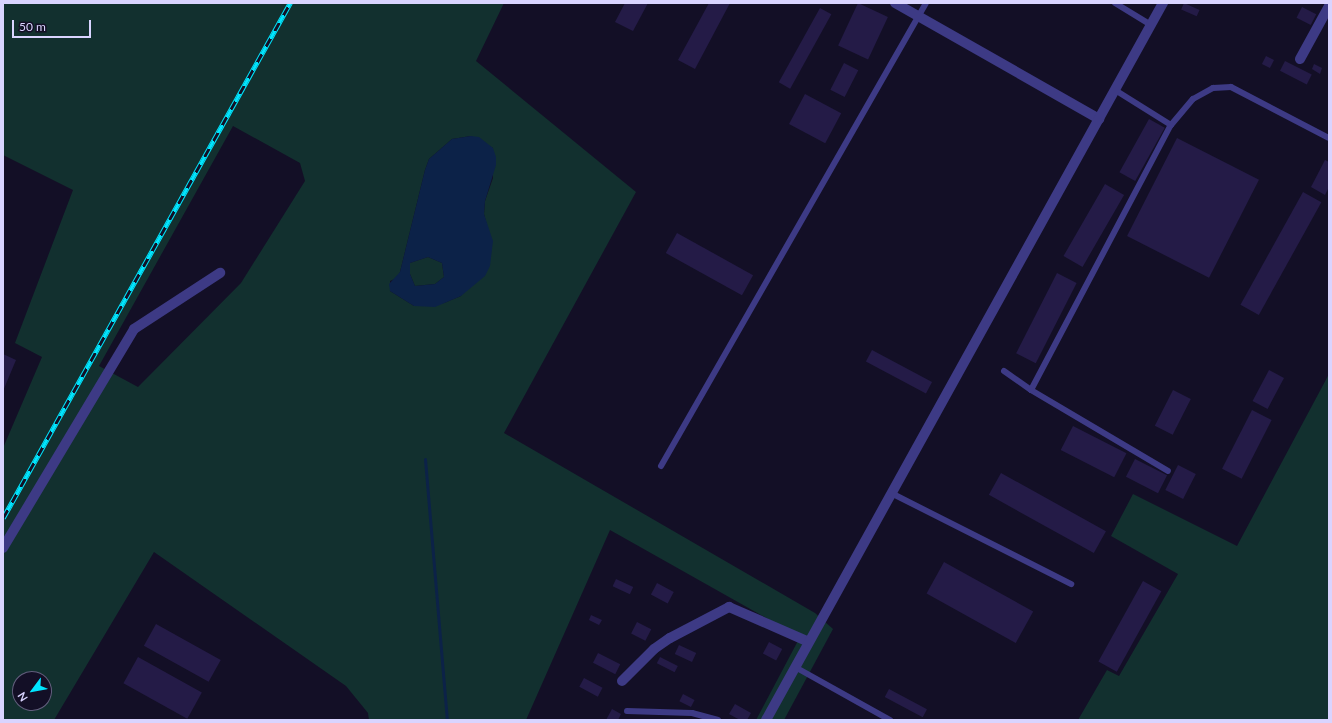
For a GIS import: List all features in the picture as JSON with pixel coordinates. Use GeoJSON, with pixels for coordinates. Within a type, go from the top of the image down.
{"type":"FeatureCollection","features":[{"type":"Feature","properties":{"kind":"street"},"geometry":{"type":"LineString","coordinates":[[895,3],[1099,119]]}},
{"type":"Feature","properties":{"kind":"street"},"geometry":{"type":"LineString","coordinates":[[766,720],[1163,3]]}},
{"type":"Feature","properties":{"kind":"street"},"geometry":{"type":"LineString","coordinates":[[1300,59],[1329,6]]}},
{"type":"Feature","properties":{"kind":"street"},"geometry":{"type":"LineString","coordinates":[[3,548],[134,329],[220,274]]}},
{"type":"Feature","properties":{"kind":"street"},"geometry":{"type":"LineString","coordinates":[[622,681],[654,649],[670,638],[729,607],[809,642]]}},
{"type":"Feature","properties":{"kind":"lane"},"geometry":{"type":"LineString","coordinates":[[661,466],[926,3]]}},
{"type":"Feature","properties":{"kind":"lane"},"geometry":{"type":"LineString","coordinates":[[1116,3],[1151,25]]}},
{"type":"Feature","properties":{"kind":"lane"},"geometry":{"type":"LineString","coordinates":[[1031,390],[1171,125],[1193,99],[1213,88],[1231,87],[1329,138]]}},
{"type":"Feature","properties":{"kind":"lane"},"geometry":{"type":"LineString","coordinates":[[1115,90],[1171,125]]}},
{"type":"Feature","properties":{"kind":"lane"},"geometry":{"type":"LineString","coordinates":[[1004,371],[1031,390],[1168,471]]}},
{"type":"Feature","properties":{"kind":"lane"},"geometry":{"type":"LineString","coordinates":[[892,493],[1071,584]]}},
{"type":"Feature","properties":{"kind":"lane"},"geometry":{"type":"LineString","coordinates":[[795,667],[890,720]]}},
{"type":"Feature","properties":{"kind":"lane"},"geometry":{"type":"LineString","coordinates":[[627,711],[692,713],[718,720]]}},
{"type":"Feature","properties":{"kind":"green space"},"geometry":{"type":"Polygon","coordinates":[[[3,3],[504,3],[476,61],[636,192],[504,433],[815,613],[833,629],[784,720],[756,720],[800,637],[610,530],[526,720],[369,720],[368,713],[346,686],[154,552],[54,720],[3,720],[3,448],[42,357],[15,343],[73,190],[3,155],[3,3]],[[233,126],[99,366],[138,387],[241,283],[305,181],[300,163],[233,126]],[[471,136],[452,139],[429,159],[400,272],[397,278],[390,281],[390,291],[414,306],[444,303],[461,296],[492,245],[484,214],[485,201],[493,178],[493,148],[471,136]]]}},
{"type":"Feature","properties":{"kind":"green space"},"geometry":{"type":"Polygon","coordinates":[[[428,257],[442,263],[444,277],[435,284],[415,286],[410,274],[410,263],[428,257]]]}},
{"type":"Feature","properties":{"kind":"green space"},"geometry":{"type":"Polygon","coordinates":[[[1329,374],[1329,720],[1078,720],[1107,670],[1119,676],[1178,574],[1111,536],[1133,494],[1237,546],[1329,374]]]}},
{"type":"Feature","properties":{"kind":"water"},"geometry":{"type":"Polygon","coordinates":[[[471,136],[479,137],[493,148],[496,157],[496,165],[485,201],[484,214],[493,241],[490,266],[485,276],[461,296],[435,307],[414,306],[390,291],[389,284],[400,272],[429,159],[452,139],[471,136]],[[428,257],[410,263],[410,274],[415,286],[435,284],[444,277],[442,263],[428,257]]]}},
{"type":"Feature","properties":{"kind":"building"},"geometry":{"type":"Polygon","coordinates":[[[625,3],[648,3],[633,31],[615,22],[625,3]]]}},
{"type":"Feature","properties":{"kind":"building"},"geometry":{"type":"Polygon","coordinates":[[[709,3],[730,3],[695,69],[678,60],[709,3]]]}},
{"type":"Feature","properties":{"kind":"building"},"geometry":{"type":"Polygon","coordinates":[[[858,3],[888,17],[868,60],[838,46],[858,3]]]}},
{"type":"Feature","properties":{"kind":"building"},"geometry":{"type":"Polygon","coordinates":[[[1184,3],[1200,10],[1197,16],[1181,9],[1184,3]]]}},
{"type":"Feature","properties":{"kind":"building"},"geometry":{"type":"Polygon","coordinates":[[[1302,7],[1316,14],[1311,25],[1297,18],[1302,7]]]}},
{"type":"Feature","properties":{"kind":"building"},"geometry":{"type":"Polygon","coordinates":[[[820,8],[831,14],[790,89],[779,82],[820,8]]]}},
{"type":"Feature","properties":{"kind":"building"},"geometry":{"type":"Polygon","coordinates":[[[1266,56],[1274,60],[1270,68],[1262,64],[1266,56]]]}},
{"type":"Feature","properties":{"kind":"building"},"geometry":{"type":"Polygon","coordinates":[[[1285,61],[1312,75],[1307,84],[1280,71],[1285,61]]]}},
{"type":"Feature","properties":{"kind":"building"},"geometry":{"type":"Polygon","coordinates":[[[844,63],[858,70],[845,97],[830,90],[844,63]]]}},
{"type":"Feature","properties":{"kind":"building"},"geometry":{"type":"Polygon","coordinates":[[[1314,64],[1322,68],[1320,74],[1312,69],[1314,64]]]}},
{"type":"Feature","properties":{"kind":"building"},"geometry":{"type":"Polygon","coordinates":[[[805,94],[841,113],[825,143],[789,124],[805,94]]]}},
{"type":"Feature","properties":{"kind":"building"},"geometry":{"type":"Polygon","coordinates":[[[1149,119],[1165,128],[1135,181],[1119,172],[1149,119]]]}},
{"type":"Feature","properties":{"kind":"building"},"geometry":{"type":"Polygon","coordinates":[[[1177,138],[1259,180],[1209,278],[1127,236],[1177,138]]]}},
{"type":"Feature","properties":{"kind":"building"},"geometry":{"type":"Polygon","coordinates":[[[1325,160],[1329,162],[1329,187],[1325,195],[1311,187],[1325,160]]]}},
{"type":"Feature","properties":{"kind":"building"},"geometry":{"type":"Polygon","coordinates":[[[1105,184],[1124,195],[1083,267],[1064,256],[1105,184]]]}},
{"type":"Feature","properties":{"kind":"building"},"geometry":{"type":"Polygon","coordinates":[[[1303,192],[1321,202],[1259,315],[1240,305],[1303,192]]]}},
{"type":"Feature","properties":{"kind":"building"},"geometry":{"type":"Polygon","coordinates":[[[677,233],[753,275],[742,295],[666,253],[677,233]]]}},
{"type":"Feature","properties":{"kind":"building"},"geometry":{"type":"Polygon","coordinates":[[[1057,273],[1077,283],[1036,363],[1016,353],[1057,273]]]}},
{"type":"Feature","properties":{"kind":"building"},"geometry":{"type":"Polygon","coordinates":[[[872,350],[932,382],[926,393],[866,361],[872,350]]]}},
{"type":"Feature","properties":{"kind":"building"},"geometry":{"type":"Polygon","coordinates":[[[3,354],[16,360],[3,391],[3,354]]]}},
{"type":"Feature","properties":{"kind":"building"},"geometry":{"type":"Polygon","coordinates":[[[1269,370],[1284,378],[1268,409],[1253,401],[1269,370]]]}},
{"type":"Feature","properties":{"kind":"building"},"geometry":{"type":"Polygon","coordinates":[[[1173,390],[1191,399],[1173,435],[1155,426],[1173,390]]]}},
{"type":"Feature","properties":{"kind":"building"},"geometry":{"type":"Polygon","coordinates":[[[1252,410],[1272,420],[1242,479],[1222,469],[1252,410]]]}},
{"type":"Feature","properties":{"kind":"building"},"geometry":{"type":"Polygon","coordinates":[[[1073,426],[1126,453],[1114,477],[1061,450],[1073,426]]]}},
{"type":"Feature","properties":{"kind":"building"},"geometry":{"type":"Polygon","coordinates":[[[1135,459],[1167,475],[1158,493],[1126,477],[1135,459]]]}},
{"type":"Feature","properties":{"kind":"building"},"geometry":{"type":"Polygon","coordinates":[[[1178,465],[1196,474],[1183,499],[1165,490],[1178,465]]]}},
{"type":"Feature","properties":{"kind":"building"},"geometry":{"type":"Polygon","coordinates":[[[1001,473],[1106,531],[1094,553],[989,495],[1001,473]]]}},
{"type":"Feature","properties":{"kind":"building"},"geometry":{"type":"Polygon","coordinates":[[[944,562],[1033,611],[1016,643],[927,593],[944,562]]]}},
{"type":"Feature","properties":{"kind":"building"},"geometry":{"type":"Polygon","coordinates":[[[616,579],[633,587],[630,594],[613,586],[616,579]]]}},
{"type":"Feature","properties":{"kind":"building"},"geometry":{"type":"Polygon","coordinates":[[[1143,581],[1161,591],[1117,672],[1098,661],[1143,581]]]}},
{"type":"Feature","properties":{"kind":"building"},"geometry":{"type":"Polygon","coordinates":[[[657,583],[674,592],[668,603],[651,594],[657,583]]]}},
{"type":"Feature","properties":{"kind":"building"},"geometry":{"type":"Polygon","coordinates":[[[591,615],[602,620],[599,625],[589,620],[591,615]]]}},
{"type":"Feature","properties":{"kind":"building"},"geometry":{"type":"Polygon","coordinates":[[[637,622],[651,629],[645,641],[631,634],[637,622]]]}},
{"type":"Feature","properties":{"kind":"building"},"geometry":{"type":"Polygon","coordinates":[[[156,624],[221,660],[209,682],[144,646],[156,624]]]}},
{"type":"Feature","properties":{"kind":"building"},"geometry":{"type":"Polygon","coordinates":[[[769,642],[782,649],[776,661],[763,653],[769,642]]]}},
{"type":"Feature","properties":{"kind":"building"},"geometry":{"type":"Polygon","coordinates":[[[679,645],[696,653],[692,662],[675,654],[679,645]]]}},
{"type":"Feature","properties":{"kind":"building"},"geometry":{"type":"Polygon","coordinates":[[[598,653],[620,664],[615,674],[593,663],[598,653]]]}},
{"type":"Feature","properties":{"kind":"building"},"geometry":{"type":"Polygon","coordinates":[[[138,657],[202,692],[187,719],[123,683],[138,657]]]}},
{"type":"Feature","properties":{"kind":"building"},"geometry":{"type":"Polygon","coordinates":[[[660,657],[678,666],[675,672],[657,663],[660,657]]]}},
{"type":"Feature","properties":{"kind":"building"},"geometry":{"type":"Polygon","coordinates":[[[584,678],[603,688],[598,697],[579,687],[584,678]]]}},
{"type":"Feature","properties":{"kind":"building"},"geometry":{"type":"Polygon","coordinates":[[[889,689],[927,709],[923,717],[885,697],[889,689]]]}},
{"type":"Feature","properties":{"kind":"building"},"geometry":{"type":"Polygon","coordinates":[[[683,694],[695,700],[691,707],[679,701],[683,694]]]}},
{"type":"Feature","properties":{"kind":"building"},"geometry":{"type":"Polygon","coordinates":[[[735,704],[751,713],[747,720],[740,720],[729,714],[735,704]]]}},
{"type":"Feature","properties":{"kind":"building"},"geometry":{"type":"Polygon","coordinates":[[[612,709],[621,714],[618,720],[606,720],[612,709]]]}},
{"type":"Feature","properties":{"kind":"waterway"},"geometry":{"type":"LineString","coordinates":[[425,459],[447,720]]}},
{"type":"Feature","properties":{"kind":"railway"},"geometry":{"type":"LineString","coordinates":[[3,518],[290,3]]}}]}
